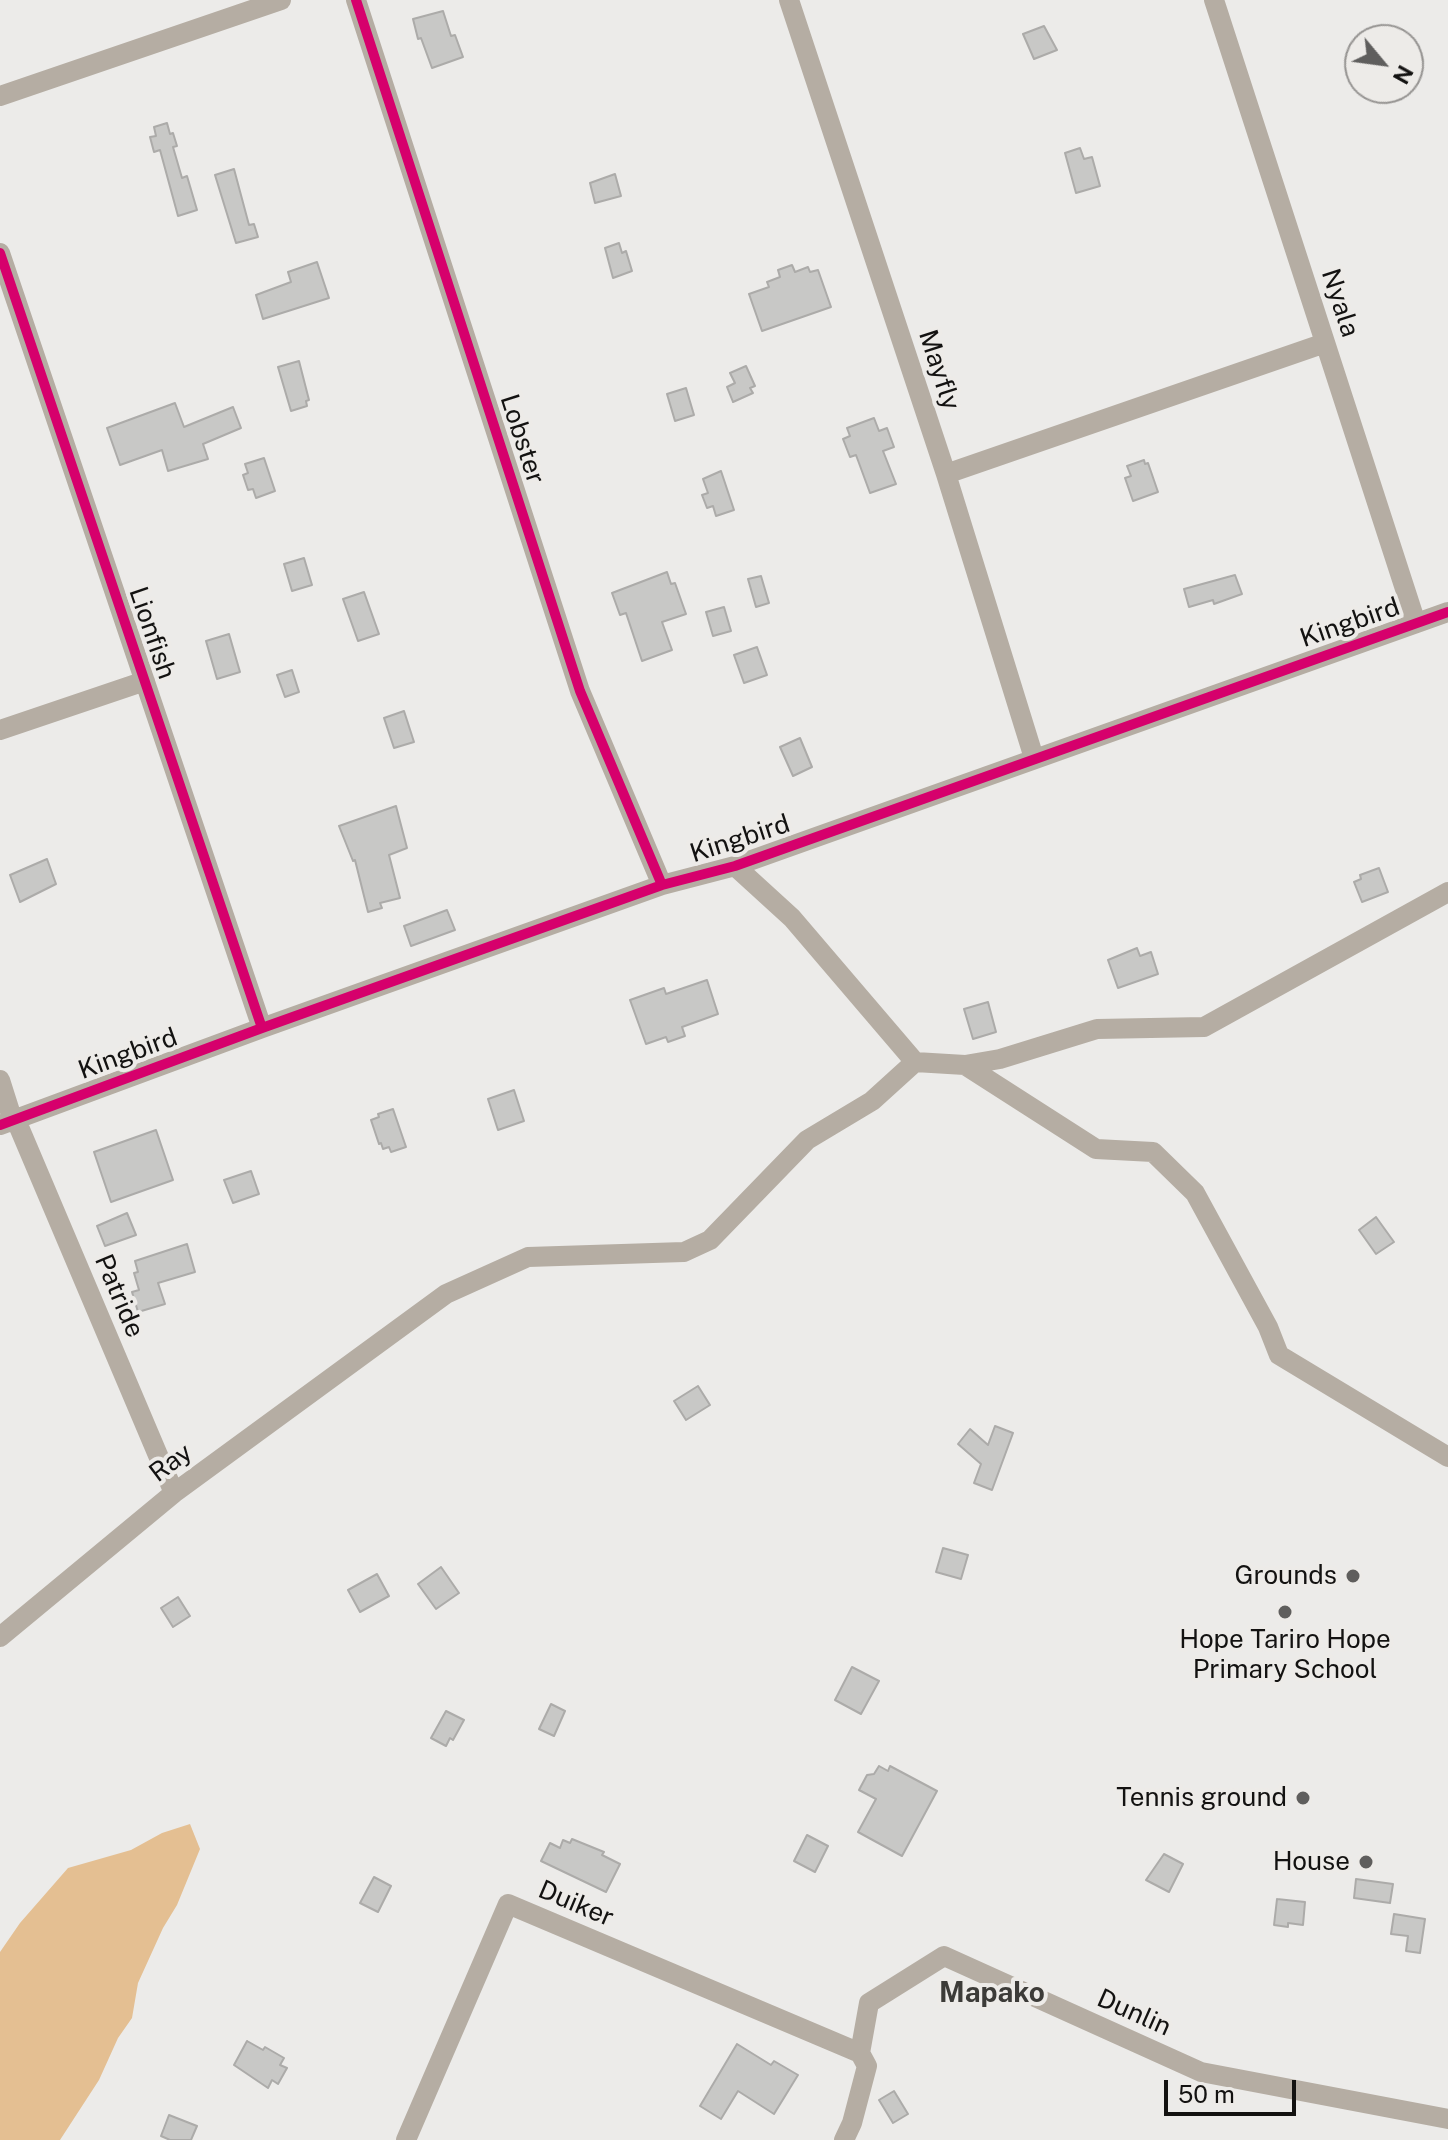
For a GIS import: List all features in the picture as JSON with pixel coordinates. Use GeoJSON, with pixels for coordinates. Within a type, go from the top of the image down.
{"type":"FeatureCollection","features":[{"type":"Feature","properties":{"kind":"street"},"geometry":{"type":"LineString","coordinates":[[0,96],[281,0]]}},
{"type":"Feature","properties":{"kind":"street","name":"Lobster"},"geometry":{"type":"LineString","coordinates":[[356,0],[580,691],[662,885]]}},
{"type":"Feature","properties":{"kind":"street","name":"Mayfly"},"geometry":{"type":"LineString","coordinates":[[789,0],[946,474],[1034,758]]}},
{"type":"Feature","properties":{"kind":"street","name":"Nyala"},"geometry":{"type":"LineString","coordinates":[[1214,0],[1416,623]]}},
{"type":"Feature","properties":{"kind":"street","name":"Lionfish"},"geometry":{"type":"LineString","coordinates":[[0,253],[262,1028]]}},
{"type":"Feature","properties":{"kind":"street"},"geometry":{"type":"LineString","coordinates":[[946,474],[1325,343]]}},
{"type":"Feature","properties":{"kind":"street","name":"Kingbird"},"geometry":{"type":"LineString","coordinates":[[10,1122],[662,885],[735,866],[1448,612]]}},
{"type":"Feature","properties":{"kind":"street"},"geometry":{"type":"LineString","coordinates":[[0,730],[145,681]]}},
{"type":"Feature","properties":{"kind":"street"},"geometry":{"type":"LineString","coordinates":[[735,866],[792,918],[915,1062],[965,1065],[1000,1059],[1097,1029],[1204,1027],[1448,892]]}},
{"type":"Feature","properties":{"kind":"street","name":"Ray"},"geometry":{"type":"LineString","coordinates":[[0,1637],[174,1493],[446,1294],[528,1257],[684,1252],[710,1240],[807,1140],[872,1101],[915,1062]]}},
{"type":"Feature","properties":{"kind":"street"},"geometry":{"type":"LineString","coordinates":[[965,1065],[1096,1149],[1153,1152],[1195,1193],[1268,1327],[1279,1355],[1448,1457]]}},
{"type":"Feature","properties":{"kind":"street","name":"Patride"},"geometry":{"type":"LineString","coordinates":[[0,1080],[10,1122],[174,1493]]}},
{"type":"Feature","properties":{"kind":"street","name":"Duiker"},"geometry":{"type":"LineString","coordinates":[[406,2140],[508,1904],[860,2053]]}},
{"type":"Feature","properties":{"kind":"street","name":"Dunlin"},"geometry":{"type":"LineString","coordinates":[[860,2053],[869,2003],[944,1956],[1201,2072],[1448,2119]]}},
{"type":"Feature","properties":{"kind":"street"},"geometry":{"type":"LineString","coordinates":[[844,2140],[852,2123],[867,2066],[860,2053]]}},
{"type":"Feature","properties":{"kind":"shaded area"},"geometry":{"type":"Polygon","coordinates":[[[190,1824],[200,1849],[177,1905],[138,1983],[132,2018],[118,2038],[99,2080],[60,2140],[0,2140],[0,1952],[20,1923],[68,1868],[131,1850],[162,1833],[190,1824]]]}},
{"type":"Feature","properties":{"kind":"building"},"geometry":{"type":"Polygon","coordinates":[[[443,11],[451,36],[455,35],[463,57],[432,68],[421,38],[418,39],[413,19],[443,11]]]}},
{"type":"Feature","properties":{"kind":"building"},"geometry":{"type":"Polygon","coordinates":[[[1044,26],[1057,50],[1034,59],[1023,34],[1044,26]]]}},
{"type":"Feature","properties":{"kind":"building"},"geometry":{"type":"Polygon","coordinates":[[[167,123],[177,146],[173,147],[182,178],[187,176],[197,210],[178,216],[160,150],[154,152],[150,137],[156,136],[154,127],[167,123]]]}},
{"type":"Feature","properties":{"kind":"building"},"geometry":{"type":"Polygon","coordinates":[[[1080,148],[1084,159],[1092,157],[1100,186],[1076,193],[1065,153],[1080,148]]]}},
{"type":"Feature","properties":{"kind":"building"},"geometry":{"type":"Polygon","coordinates":[[[234,169],[249,225],[254,224],[258,237],[236,243],[215,175],[234,169]]]}},
{"type":"Feature","properties":{"kind":"building"},"geometry":{"type":"Polygon","coordinates":[[[615,174],[621,196],[595,203],[590,183],[615,174]]]}},
{"type":"Feature","properties":{"kind":"building"},"geometry":{"type":"Polygon","coordinates":[[[619,243],[622,253],[626,251],[632,271],[613,278],[605,248],[619,243]]]}},
{"type":"Feature","properties":{"kind":"building"},"geometry":{"type":"Polygon","coordinates":[[[317,262],[329,298],[263,319],[256,295],[291,282],[288,272],[317,262]]]}},
{"type":"Feature","properties":{"kind":"building"},"geometry":{"type":"Polygon","coordinates":[[[792,265],[795,272],[808,267],[810,272],[818,270],[831,307],[762,331],[749,294],[769,287],[767,282],[780,277],[778,270],[792,265]]]}},
{"type":"Feature","properties":{"kind":"building"},"geometry":{"type":"Polygon","coordinates":[[[299,361],[309,400],[306,401],[307,406],[291,411],[278,367],[299,361]]]}},
{"type":"Feature","properties":{"kind":"building"},"geometry":{"type":"Polygon","coordinates":[[[746,366],[755,386],[750,388],[753,393],[733,402],[727,387],[735,383],[730,373],[746,366]]]}},
{"type":"Feature","properties":{"kind":"building"},"geometry":{"type":"Polygon","coordinates":[[[686,388],[694,415],[675,421],[667,394],[686,388]]]}},
{"type":"Feature","properties":{"kind":"building"},"geometry":{"type":"Polygon","coordinates":[[[175,403],[184,427],[233,407],[241,428],[203,444],[208,459],[168,471],[162,450],[120,465],[107,428],[175,403]]]}},
{"type":"Feature","properties":{"kind":"building"},"geometry":{"type":"Polygon","coordinates":[[[874,418],[879,431],[887,428],[894,447],[883,451],[896,484],[870,493],[856,455],[850,457],[843,439],[850,436],[847,428],[874,418]]]}},
{"type":"Feature","properties":{"kind":"building"},"geometry":{"type":"Polygon","coordinates":[[[264,458],[275,491],[256,498],[253,489],[248,490],[243,475],[248,473],[245,464],[264,458]]]}},
{"type":"Feature","properties":{"kind":"building"},"geometry":{"type":"Polygon","coordinates":[[[1144,460],[1145,464],[1148,463],[1158,492],[1133,501],[1125,478],[1131,476],[1127,466],[1144,460]]]}},
{"type":"Feature","properties":{"kind":"building"},"geometry":{"type":"Polygon","coordinates":[[[721,471],[734,510],[716,516],[713,506],[707,508],[702,495],[708,493],[703,479],[721,471]]]}},
{"type":"Feature","properties":{"kind":"building"},"geometry":{"type":"Polygon","coordinates":[[[304,558],[312,585],[292,591],[284,564],[304,558]]]}},
{"type":"Feature","properties":{"kind":"building"},"geometry":{"type":"Polygon","coordinates":[[[667,572],[671,584],[675,583],[686,614],[662,622],[672,650],[642,661],[626,613],[620,615],[612,593],[667,572]]]}},
{"type":"Feature","properties":{"kind":"building"},"geometry":{"type":"Polygon","coordinates":[[[1235,575],[1242,594],[1214,604],[1213,600],[1189,607],[1184,589],[1235,575]]]}},
{"type":"Feature","properties":{"kind":"building"},"geometry":{"type":"Polygon","coordinates":[[[761,576],[769,603],[756,607],[748,579],[761,576]]]}},
{"type":"Feature","properties":{"kind":"building"},"geometry":{"type":"Polygon","coordinates":[[[364,592],[379,634],[358,641],[343,599],[364,592]]]}},
{"type":"Feature","properties":{"kind":"building"},"geometry":{"type":"Polygon","coordinates":[[[724,607],[731,631],[713,636],[706,612],[724,607]]]}},
{"type":"Feature","properties":{"kind":"building"},"geometry":{"type":"Polygon","coordinates":[[[229,634],[240,672],[217,679],[206,641],[229,634]]]}},
{"type":"Feature","properties":{"kind":"building"},"geometry":{"type":"Polygon","coordinates":[[[757,647],[767,675],[744,683],[734,655],[757,647]]]}},
{"type":"Feature","properties":{"kind":"building"},"geometry":{"type":"Polygon","coordinates":[[[292,670],[299,692],[285,697],[277,675],[292,670]]]}},
{"type":"Feature","properties":{"kind":"building"},"geometry":{"type":"Polygon","coordinates":[[[404,711],[414,742],[394,748],[384,718],[404,711]]]}},
{"type":"Feature","properties":{"kind":"building"},"geometry":{"type":"Polygon","coordinates":[[[800,738],[812,767],[793,776],[780,747],[800,738]]]}},
{"type":"Feature","properties":{"kind":"building"},"geometry":{"type":"Polygon","coordinates":[[[396,806],[407,848],[389,855],[400,898],[380,903],[382,908],[368,912],[355,860],[339,826],[396,806]]]}},
{"type":"Feature","properties":{"kind":"building"},"geometry":{"type":"Polygon","coordinates":[[[47,859],[56,884],[20,902],[10,875],[47,859]]]}},
{"type":"Feature","properties":{"kind":"building"},"geometry":{"type":"Polygon","coordinates":[[[1379,868],[1388,892],[1362,902],[1354,882],[1361,879],[1360,875],[1379,868]]]}},
{"type":"Feature","properties":{"kind":"building"},"geometry":{"type":"Polygon","coordinates":[[[447,910],[455,930],[411,946],[404,926],[447,910]]]}},
{"type":"Feature","properties":{"kind":"building"},"geometry":{"type":"Polygon","coordinates":[[[1137,948],[1140,956],[1151,952],[1158,974],[1118,988],[1108,960],[1137,948]]]}},
{"type":"Feature","properties":{"kind":"building"},"geometry":{"type":"Polygon","coordinates":[[[707,980],[718,1014],[682,1027],[685,1036],[668,1042],[666,1037],[646,1044],[630,1000],[664,988],[666,994],[707,980]]]}},
{"type":"Feature","properties":{"kind":"building"},"geometry":{"type":"Polygon","coordinates":[[[988,1002],[996,1032],[973,1039],[964,1009],[988,1002]]]}},
{"type":"Feature","properties":{"kind":"building"},"geometry":{"type":"Polygon","coordinates":[[[514,1090],[524,1121],[498,1130],[488,1099],[514,1090]]]}},
{"type":"Feature","properties":{"kind":"building"},"geometry":{"type":"Polygon","coordinates":[[[393,1109],[406,1147],[391,1152],[389,1147],[383,1149],[379,1144],[371,1120],[393,1109]]]}},
{"type":"Feature","properties":{"kind":"building"},"geometry":{"type":"Polygon","coordinates":[[[156,1130],[173,1180],[111,1202],[94,1152],[156,1130]]]}},
{"type":"Feature","properties":{"kind":"building"},"geometry":{"type":"Polygon","coordinates":[[[251,1171],[259,1194],[233,1203],[224,1180],[251,1171]]]}},
{"type":"Feature","properties":{"kind":"building"},"geometry":{"type":"Polygon","coordinates":[[[127,1213],[136,1235],[105,1246],[97,1226],[127,1213]]]}},
{"type":"Feature","properties":{"kind":"building"},"geometry":{"type":"Polygon","coordinates":[[[1376,1217],[1394,1242],[1376,1254],[1359,1230],[1376,1217]]]}},
{"type":"Feature","properties":{"kind":"building"},"geometry":{"type":"Polygon","coordinates":[[[187,1244],[195,1272],[158,1283],[165,1304],[138,1312],[132,1292],[139,1290],[134,1273],[138,1272],[135,1261],[187,1244]]]}},
{"type":"Feature","properties":{"kind":"building"},"geometry":{"type":"Polygon","coordinates":[[[698,1386],[710,1405],[686,1420],[674,1401],[698,1386]]]}},
{"type":"Feature","properties":{"kind":"building"},"geometry":{"type":"Polygon","coordinates":[[[995,1426],[1013,1433],[992,1490],[974,1483],[981,1464],[958,1444],[970,1429],[988,1445],[995,1426]]]}},
{"type":"Feature","properties":{"kind":"building"},"geometry":{"type":"Polygon","coordinates":[[[943,1548],[968,1555],[961,1579],[936,1572],[943,1548]]]}},
{"type":"Feature","properties":{"kind":"building"},"geometry":{"type":"Polygon","coordinates":[[[441,1567],[459,1593],[436,1609],[418,1584],[441,1567]]]}},
{"type":"Feature","properties":{"kind":"building"},"geometry":{"type":"Polygon","coordinates":[[[377,1574],[389,1596],[360,1612],[348,1590],[377,1574]]]}},
{"type":"Feature","properties":{"kind":"building"},"geometry":{"type":"Polygon","coordinates":[[[178,1597],[190,1616],[173,1627],[161,1608],[178,1597]]]}},
{"type":"Feature","properties":{"kind":"building"},"geometry":{"type":"Polygon","coordinates":[[[852,1667],[879,1681],[861,1714],[835,1700],[852,1667]]]}},
{"type":"Feature","properties":{"kind":"building"},"geometry":{"type":"Polygon","coordinates":[[[551,1704],[565,1711],[554,1736],[539,1729],[551,1704]]]}},
{"type":"Feature","properties":{"kind":"building"},"geometry":{"type":"Polygon","coordinates":[[[446,1711],[464,1720],[446,1746],[431,1738],[446,1711]]]}},
{"type":"Feature","properties":{"kind":"building"},"geometry":{"type":"Polygon","coordinates":[[[879,1766],[888,1771],[890,1766],[937,1791],[902,1856],[858,1832],[876,1799],[859,1790],[867,1775],[874,1774],[879,1766]]]}},
{"type":"Feature","properties":{"kind":"building"},"geometry":{"type":"Polygon","coordinates":[[[807,1835],[828,1846],[815,1872],[794,1861],[807,1835]]]}},
{"type":"Feature","properties":{"kind":"building"},"geometry":{"type":"Polygon","coordinates":[[[572,1839],[604,1852],[602,1855],[620,1864],[606,1892],[541,1861],[550,1843],[560,1848],[563,1840],[570,1843],[572,1839]]]}},
{"type":"Feature","properties":{"kind":"building"},"geometry":{"type":"Polygon","coordinates":[[[1164,1854],[1183,1864],[1169,1892],[1146,1880],[1164,1854]]]}},
{"type":"Feature","properties":{"kind":"building"},"geometry":{"type":"Polygon","coordinates":[[[374,1877],[391,1886],[378,1912],[360,1903],[374,1877]]]}},
{"type":"Feature","properties":{"kind":"building"},"geometry":{"type":"Polygon","coordinates":[[[1356,1879],[1393,1884],[1390,1903],[1354,1898],[1356,1879]]]}},
{"type":"Feature","properties":{"kind":"building"},"geometry":{"type":"Polygon","coordinates":[[[1277,1899],[1305,1902],[1303,1925],[1274,1925],[1277,1899]]]}},
{"type":"Feature","properties":{"kind":"building"},"geometry":{"type":"Polygon","coordinates":[[[1394,1914],[1425,1919],[1420,1953],[1406,1951],[1408,1936],[1391,1934],[1394,1914]]]}},
{"type":"Feature","properties":{"kind":"building"},"geometry":{"type":"Polygon","coordinates":[[[247,2041],[284,2058],[280,2065],[287,2068],[278,2084],[272,2080],[268,2088],[234,2065],[247,2041]]]}},
{"type":"Feature","properties":{"kind":"building"},"geometry":{"type":"Polygon","coordinates":[[[737,2044],[771,2065],[774,2061],[798,2075],[774,2114],[738,2091],[721,2119],[700,2106],[737,2044]]]}},
{"type":"Feature","properties":{"kind":"building"},"geometry":{"type":"Polygon","coordinates":[[[894,2091],[908,2114],[893,2123],[879,2100],[894,2091]]]}},
{"type":"Feature","properties":{"kind":"building"},"geometry":{"type":"Polygon","coordinates":[[[169,2115],[197,2126],[191,2140],[170,2140],[161,2136],[169,2115]]]}},
{"type":"Feature","properties":{"kind":"cycle path"},"geometry":{"type":"LineString","coordinates":[[356,0],[580,691],[662,885]]}},
{"type":"Feature","properties":{"kind":"cycle path"},"geometry":{"type":"LineString","coordinates":[[0,253],[262,1028]]}},
{"type":"Feature","properties":{"kind":"cycle path"},"geometry":{"type":"LineString","coordinates":[[0,1125],[662,885],[735,866],[1448,612]]}},
{"type":"Feature","properties":{"kind":"place","name":"Grounds"},"geometry":{"type":"Point","coordinates":[1353,1576]}},
{"type":"Feature","properties":{"kind":"place","name":"Hope Tariro Hope Primary School"},"geometry":{"type":"Point","coordinates":[1285,1612]}},
{"type":"Feature","properties":{"kind":"place","name":"Tennis ground"},"geometry":{"type":"Point","coordinates":[1303,1798]}},
{"type":"Feature","properties":{"kind":"place","name":"House"},"geometry":{"type":"Point","coordinates":[1366,1862]}},
{"type":"Feature","properties":{"kind":"district","name":"Mapako"},"geometry":{"type":"Point","coordinates":[992,1993]}}]}
